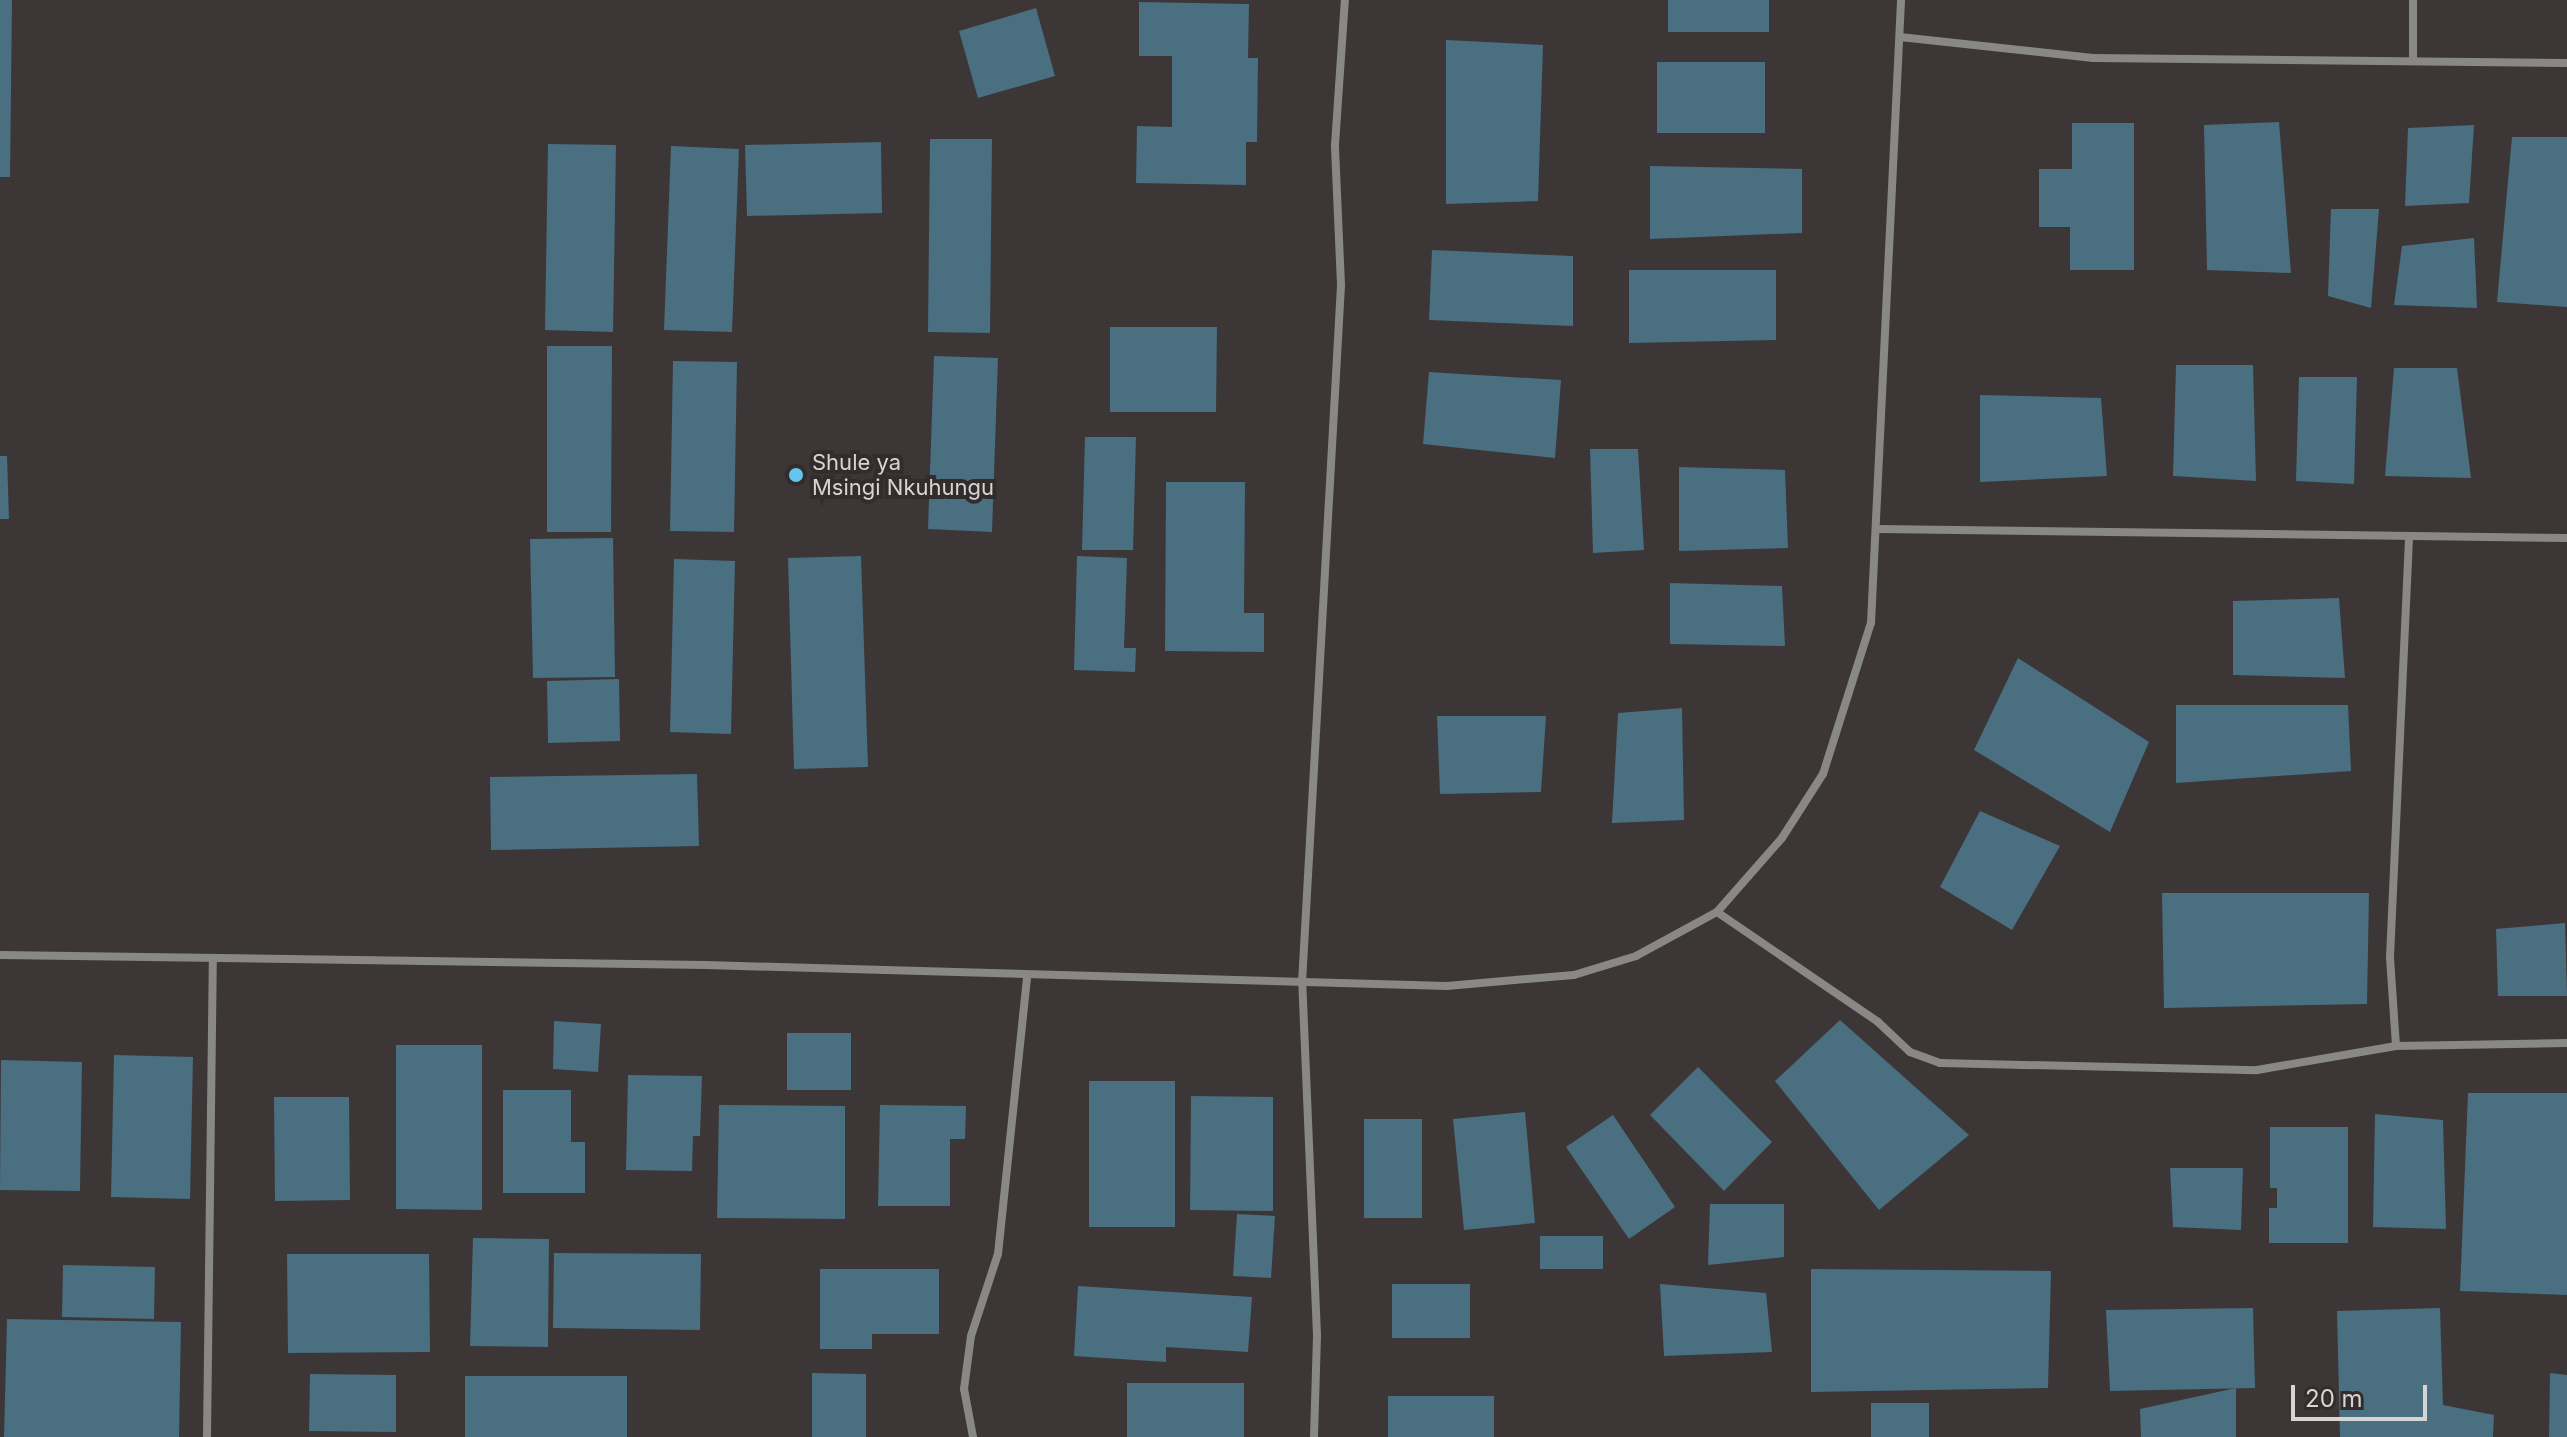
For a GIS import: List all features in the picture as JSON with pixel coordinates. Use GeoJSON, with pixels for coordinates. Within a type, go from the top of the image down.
{"type":"FeatureCollection","features":[{"type":"Feature","properties":{"kind":"street"},"geometry":{"type":"LineString","coordinates":[[1314,1437],[1317,1335],[1302,983],[1339,314],[1335,145],[1345,0]]}},
{"type":"Feature","properties":{"kind":"street"},"geometry":{"type":"LineString","coordinates":[[0,955],[706,965],[1027,977],[1447,986],[1574,975],[1636,956],[1717,912],[1782,838],[1823,774],[1871,623],[1878,529],[1901,0]]}},
{"type":"Feature","properties":{"kind":"street"},"geometry":{"type":"LineString","coordinates":[[2413,0],[2413,61]]}},
{"type":"Feature","properties":{"kind":"street"},"geometry":{"type":"LineString","coordinates":[[1900,37],[2093,58],[2567,63]]}},
{"type":"Feature","properties":{"kind":"street"},"geometry":{"type":"LineString","coordinates":[[1878,529],[2409,539],[2567,538]]}},
{"type":"Feature","properties":{"kind":"street"},"geometry":{"type":"LineString","coordinates":[[2396,1046],[2390,957],[2409,539]]}},
{"type":"Feature","properties":{"kind":"street"},"geometry":{"type":"LineString","coordinates":[[1717,912],[1878,1022],[1910,1052],[1940,1063],[2257,1070],[2396,1046],[2567,1043]]}},
{"type":"Feature","properties":{"kind":"street"},"geometry":{"type":"LineString","coordinates":[[207,1437],[213,959]]}},
{"type":"Feature","properties":{"kind":"street"},"geometry":{"type":"LineString","coordinates":[[973,1437],[964,1389],[971,1336],[998,1254],[1027,977]]}},
{"type":"Feature","properties":{"kind":"building"},"geometry":{"type":"Polygon","coordinates":[[[0,0],[12,0],[10,177],[0,177],[0,0]]]}},
{"type":"Feature","properties":{"kind":"building"},"geometry":{"type":"Polygon","coordinates":[[[1668,0],[1769,0],[1769,32],[1668,32],[1668,0]]]}},
{"type":"Feature","properties":{"kind":"building"},"geometry":{"type":"Polygon","coordinates":[[[1139,2],[1249,4],[1248,58],[1258,58],[1257,142],[1246,142],[1246,185],[1136,183],[1137,126],[1172,127],[1172,56],[1139,56],[1139,2]]]}},
{"type":"Feature","properties":{"kind":"building"},"geometry":{"type":"Polygon","coordinates":[[[1036,8],[1055,76],[978,98],[959,31],[1036,8]]]}},
{"type":"Feature","properties":{"kind":"building"},"geometry":{"type":"Polygon","coordinates":[[[1446,40],[1543,45],[1538,201],[1446,204],[1446,40]]]}},
{"type":"Feature","properties":{"kind":"building"},"geometry":{"type":"Polygon","coordinates":[[[1657,62],[1765,62],[1765,133],[1657,133],[1657,62]]]}},
{"type":"Feature","properties":{"kind":"building"},"geometry":{"type":"Polygon","coordinates":[[[2279,122],[2291,273],[2207,270],[2204,125],[2279,122]]]}},
{"type":"Feature","properties":{"kind":"building"},"geometry":{"type":"Polygon","coordinates":[[[2072,123],[2134,123],[2134,270],[2070,270],[2070,227],[2039,227],[2039,169],[2072,169],[2072,123]]]}},
{"type":"Feature","properties":{"kind":"building"},"geometry":{"type":"Polygon","coordinates":[[[2474,125],[2469,203],[2405,206],[2408,128],[2474,125]]]}},
{"type":"Feature","properties":{"kind":"building"},"geometry":{"type":"Polygon","coordinates":[[[2512,137],[2567,137],[2567,307],[2497,302],[2512,137]]]}},
{"type":"Feature","properties":{"kind":"building"},"geometry":{"type":"Polygon","coordinates":[[[930,139],[992,139],[990,333],[928,332],[930,139]]]}},
{"type":"Feature","properties":{"kind":"building"},"geometry":{"type":"Polygon","coordinates":[[[881,142],[882,213],[747,216],[745,145],[881,142]]]}},
{"type":"Feature","properties":{"kind":"building"},"geometry":{"type":"Polygon","coordinates":[[[548,144],[616,145],[613,332],[545,330],[548,144]]]}},
{"type":"Feature","properties":{"kind":"building"},"geometry":{"type":"Polygon","coordinates":[[[671,146],[739,149],[732,332],[664,330],[671,146]]]}},
{"type":"Feature","properties":{"kind":"building"},"geometry":{"type":"Polygon","coordinates":[[[1650,166],[1802,169],[1802,233],[1650,239],[1650,166]]]}},
{"type":"Feature","properties":{"kind":"building"},"geometry":{"type":"Polygon","coordinates":[[[2331,209],[2379,209],[2371,308],[2328,296],[2331,209]]]}},
{"type":"Feature","properties":{"kind":"building"},"geometry":{"type":"Polygon","coordinates":[[[2474,238],[2477,308],[2394,305],[2402,246],[2474,238]]]}},
{"type":"Feature","properties":{"kind":"building"},"geometry":{"type":"Polygon","coordinates":[[[1432,250],[1573,256],[1573,326],[1429,320],[1432,250]]]}},
{"type":"Feature","properties":{"kind":"building"},"geometry":{"type":"Polygon","coordinates":[[[1629,270],[1776,270],[1776,340],[1629,343],[1629,270]]]}},
{"type":"Feature","properties":{"kind":"building"},"geometry":{"type":"Polygon","coordinates":[[[1110,327],[1217,327],[1216,412],[1110,412],[1110,327]]]}},
{"type":"Feature","properties":{"kind":"building"},"geometry":{"type":"Polygon","coordinates":[[[547,346],[612,346],[611,532],[547,532],[547,346]]]}},
{"type":"Feature","properties":{"kind":"building"},"geometry":{"type":"Polygon","coordinates":[[[934,356],[998,358],[992,532],[928,529],[934,356]]]}},
{"type":"Feature","properties":{"kind":"building"},"geometry":{"type":"Polygon","coordinates":[[[673,361],[737,362],[734,532],[670,531],[673,361]]]}},
{"type":"Feature","properties":{"kind":"building"},"geometry":{"type":"Polygon","coordinates":[[[2176,365],[2253,365],[2256,481],[2173,476],[2176,365]]]}},
{"type":"Feature","properties":{"kind":"building"},"geometry":{"type":"Polygon","coordinates":[[[2394,368],[2457,368],[2471,478],[2385,476],[2394,368]]]}},
{"type":"Feature","properties":{"kind":"building"},"geometry":{"type":"Polygon","coordinates":[[[1429,372],[1561,380],[1555,458],[1423,444],[1429,372]]]}},
{"type":"Feature","properties":{"kind":"building"},"geometry":{"type":"Polygon","coordinates":[[[2299,377],[2357,377],[2354,484],[2296,481],[2299,377]]]}},
{"type":"Feature","properties":{"kind":"building"},"geometry":{"type":"Polygon","coordinates":[[[1980,395],[2101,398],[2107,476],[1980,482],[1980,395]]]}},
{"type":"Feature","properties":{"kind":"building"},"geometry":{"type":"Polygon","coordinates":[[[1085,437],[1136,437],[1133,550],[1082,550],[1085,437]]]}},
{"type":"Feature","properties":{"kind":"building"},"geometry":{"type":"Polygon","coordinates":[[[1590,449],[1638,449],[1644,550],[1593,553],[1590,449]]]}},
{"type":"Feature","properties":{"kind":"building"},"geometry":{"type":"Polygon","coordinates":[[[0,456],[7,456],[9,519],[0,519],[0,456]]]}},
{"type":"Feature","properties":{"kind":"building"},"geometry":{"type":"Polygon","coordinates":[[[1679,467],[1785,470],[1788,548],[1679,551],[1679,467]]]}},
{"type":"Feature","properties":{"kind":"building"},"geometry":{"type":"Polygon","coordinates":[[[1166,482],[1245,482],[1244,613],[1264,613],[1264,652],[1165,651],[1166,482]]]}},
{"type":"Feature","properties":{"kind":"building"},"geometry":{"type":"Polygon","coordinates":[[[613,538],[615,677],[533,678],[530,539],[613,538]]]}},
{"type":"Feature","properties":{"kind":"building"},"geometry":{"type":"Polygon","coordinates":[[[861,556],[868,767],[794,769],[788,558],[861,556]]]}},
{"type":"Feature","properties":{"kind":"building"},"geometry":{"type":"Polygon","coordinates":[[[1077,556],[1127,558],[1124,648],[1136,648],[1135,672],[1074,670],[1077,556]]]}},
{"type":"Feature","properties":{"kind":"building"},"geometry":{"type":"Polygon","coordinates":[[[674,559],[735,561],[731,734],[670,732],[674,559]]]}},
{"type":"Feature","properties":{"kind":"building"},"geometry":{"type":"Polygon","coordinates":[[[1670,583],[1782,586],[1785,646],[1670,644],[1670,583]]]}},
{"type":"Feature","properties":{"kind":"building"},"geometry":{"type":"Polygon","coordinates":[[[2339,598],[2345,678],[2233,675],[2233,601],[2339,598]]]}},
{"type":"Feature","properties":{"kind":"building"},"geometry":{"type":"Polygon","coordinates":[[[2018,658],[2149,742],[2110,832],[1974,750],[2018,658]]]}},
{"type":"Feature","properties":{"kind":"building"},"geometry":{"type":"Polygon","coordinates":[[[619,679],[620,741],[548,743],[547,681],[619,679]]]}},
{"type":"Feature","properties":{"kind":"building"},"geometry":{"type":"Polygon","coordinates":[[[2176,705],[2348,705],[2351,771],[2176,783],[2176,705]]]}},
{"type":"Feature","properties":{"kind":"building"},"geometry":{"type":"Polygon","coordinates":[[[1682,708],[1684,820],[1612,823],[1618,713],[1682,708]]]}},
{"type":"Feature","properties":{"kind":"building"},"geometry":{"type":"Polygon","coordinates":[[[1437,716],[1546,716],[1541,792],[1440,794],[1437,716]]]}},
{"type":"Feature","properties":{"kind":"building"},"geometry":{"type":"Polygon","coordinates":[[[697,774],[699,846],[491,850],[490,777],[697,774]]]}},
{"type":"Feature","properties":{"kind":"building"},"geometry":{"type":"Polygon","coordinates":[[[1980,811],[2060,846],[2012,930],[1940,887],[1980,811]]]}},
{"type":"Feature","properties":{"kind":"building"},"geometry":{"type":"Polygon","coordinates":[[[2162,893],[2369,893],[2367,1004],[2164,1008],[2162,893]]]}},
{"type":"Feature","properties":{"kind":"building"},"geometry":{"type":"Polygon","coordinates":[[[2565,923],[2567,996],[2498,996],[2496,929],[2565,923]]]}},
{"type":"Feature","properties":{"kind":"building"},"geometry":{"type":"Polygon","coordinates":[[[1840,1020],[1969,1135],[1879,1210],[1775,1081],[1840,1020]]]}},
{"type":"Feature","properties":{"kind":"building"},"geometry":{"type":"Polygon","coordinates":[[[554,1021],[601,1024],[598,1072],[553,1069],[554,1021]]]}},
{"type":"Feature","properties":{"kind":"building"},"geometry":{"type":"Polygon","coordinates":[[[787,1033],[851,1033],[851,1090],[787,1090],[787,1033]]]}},
{"type":"Feature","properties":{"kind":"building"},"geometry":{"type":"Polygon","coordinates":[[[396,1045],[482,1045],[482,1210],[396,1209],[396,1045]]]}},
{"type":"Feature","properties":{"kind":"building"},"geometry":{"type":"Polygon","coordinates":[[[114,1055],[193,1057],[190,1199],[111,1197],[114,1055]]]}},
{"type":"Feature","properties":{"kind":"building"},"geometry":{"type":"Polygon","coordinates":[[[1,1060],[82,1062],[80,1191],[0,1190],[1,1060]]]}},
{"type":"Feature","properties":{"kind":"building"},"geometry":{"type":"Polygon","coordinates":[[[1698,1067],[1772,1142],[1724,1191],[1650,1115],[1698,1067]]]}},
{"type":"Feature","properties":{"kind":"building"},"geometry":{"type":"Polygon","coordinates":[[[628,1075],[702,1076],[700,1136],[693,1136],[692,1171],[626,1170],[628,1075]]]}},
{"type":"Feature","properties":{"kind":"building"},"geometry":{"type":"Polygon","coordinates":[[[1089,1081],[1175,1081],[1175,1227],[1089,1227],[1089,1081]]]}},
{"type":"Feature","properties":{"kind":"building"},"geometry":{"type":"Polygon","coordinates":[[[503,1090],[571,1090],[571,1142],[585,1142],[585,1193],[503,1193],[503,1090]]]}},
{"type":"Feature","properties":{"kind":"building"},"geometry":{"type":"Polygon","coordinates":[[[2468,1093],[2567,1093],[2567,1295],[2460,1291],[2468,1093]]]}},
{"type":"Feature","properties":{"kind":"building"},"geometry":{"type":"Polygon","coordinates":[[[1191,1096],[1273,1097],[1273,1211],[1190,1210],[1191,1096]]]}},
{"type":"Feature","properties":{"kind":"building"},"geometry":{"type":"Polygon","coordinates":[[[274,1097],[349,1097],[350,1200],[275,1201],[274,1097]]]}},
{"type":"Feature","properties":{"kind":"building"},"geometry":{"type":"Polygon","coordinates":[[[719,1105],[845,1106],[845,1219],[717,1218],[719,1105]]]}},
{"type":"Feature","properties":{"kind":"building"},"geometry":{"type":"Polygon","coordinates":[[[880,1105],[966,1106],[965,1139],[950,1139],[950,1206],[878,1206],[880,1105]]]}},
{"type":"Feature","properties":{"kind":"building"},"geometry":{"type":"Polygon","coordinates":[[[1525,1112],[1535,1223],[1464,1230],[1453,1119],[1525,1112]]]}},
{"type":"Feature","properties":{"kind":"building"},"geometry":{"type":"Polygon","coordinates":[[[2375,1114],[2443,1120],[2446,1229],[2373,1227],[2375,1114]]]}},
{"type":"Feature","properties":{"kind":"building"},"geometry":{"type":"Polygon","coordinates":[[[1613,1115],[1675,1207],[1629,1239],[1566,1147],[1613,1115]]]}},
{"type":"Feature","properties":{"kind":"building"},"geometry":{"type":"Polygon","coordinates":[[[1364,1119],[1422,1119],[1422,1218],[1364,1218],[1364,1119]]]}},
{"type":"Feature","properties":{"kind":"building"},"geometry":{"type":"Polygon","coordinates":[[[2270,1127],[2348,1127],[2348,1243],[2269,1243],[2269,1208],[2277,1208],[2277,1188],[2270,1188],[2270,1127]]]}},
{"type":"Feature","properties":{"kind":"building"},"geometry":{"type":"Polygon","coordinates":[[[2170,1168],[2243,1168],[2241,1230],[2173,1227],[2170,1168]]]}},
{"type":"Feature","properties":{"kind":"building"},"geometry":{"type":"Polygon","coordinates":[[[1710,1204],[1784,1204],[1784,1257],[1708,1265],[1710,1204]]]}},
{"type":"Feature","properties":{"kind":"building"},"geometry":{"type":"Polygon","coordinates":[[[1237,1214],[1275,1216],[1271,1278],[1233,1276],[1237,1214]]]}},
{"type":"Feature","properties":{"kind":"building"},"geometry":{"type":"Polygon","coordinates":[[[1540,1236],[1603,1236],[1603,1269],[1540,1269],[1540,1236]]]}},
{"type":"Feature","properties":{"kind":"building"},"geometry":{"type":"Polygon","coordinates":[[[473,1238],[549,1239],[548,1347],[470,1346],[473,1238]]]}},
{"type":"Feature","properties":{"kind":"building"},"geometry":{"type":"Polygon","coordinates":[[[554,1253],[701,1254],[700,1330],[553,1328],[554,1253]]]}},
{"type":"Feature","properties":{"kind":"building"},"geometry":{"type":"Polygon","coordinates":[[[287,1254],[429,1254],[430,1352],[288,1353],[287,1254]]]}},
{"type":"Feature","properties":{"kind":"building"},"geometry":{"type":"Polygon","coordinates":[[[63,1265],[155,1267],[154,1319],[62,1317],[63,1265]]]}},
{"type":"Feature","properties":{"kind":"building"},"geometry":{"type":"Polygon","coordinates":[[[820,1269],[939,1269],[939,1334],[872,1334],[872,1349],[820,1349],[820,1269]]]}},
{"type":"Feature","properties":{"kind":"building"},"geometry":{"type":"Polygon","coordinates":[[[1811,1269],[2051,1271],[2048,1388],[1811,1392],[1811,1269]]]}},
{"type":"Feature","properties":{"kind":"building"},"geometry":{"type":"Polygon","coordinates":[[[1392,1284],[1470,1284],[1470,1338],[1392,1338],[1392,1284]]]}},
{"type":"Feature","properties":{"kind":"building"},"geometry":{"type":"Polygon","coordinates":[[[1660,1284],[1766,1293],[1772,1352],[1664,1356],[1660,1284]]]}},
{"type":"Feature","properties":{"kind":"building"},"geometry":{"type":"Polygon","coordinates":[[[1078,1286],[1252,1297],[1248,1352],[1166,1347],[1166,1362],[1074,1356],[1078,1286]]]}},
{"type":"Feature","properties":{"kind":"building"},"geometry":{"type":"Polygon","coordinates":[[[2253,1308],[2255,1388],[2110,1391],[2106,1310],[2253,1308]]]}},
{"type":"Feature","properties":{"kind":"building"},"geometry":{"type":"Polygon","coordinates":[[[2440,1308],[2443,1405],[2494,1415],[2493,1437],[2340,1437],[2337,1311],[2440,1308]]]}},
{"type":"Feature","properties":{"kind":"building"},"geometry":{"type":"Polygon","coordinates":[[[7,1319],[181,1322],[179,1437],[4,1437],[7,1319]]]}},
{"type":"Feature","properties":{"kind":"building"},"geometry":{"type":"Polygon","coordinates":[[[812,1373],[866,1374],[866,1437],[812,1437],[812,1373]]]}},
{"type":"Feature","properties":{"kind":"building"},"geometry":{"type":"Polygon","coordinates":[[[2550,1373],[2567,1375],[2567,1437],[2549,1437],[2550,1373]]]}},
{"type":"Feature","properties":{"kind":"building"},"geometry":{"type":"Polygon","coordinates":[[[310,1374],[396,1375],[396,1432],[309,1431],[310,1374]]]}},
{"type":"Feature","properties":{"kind":"building"},"geometry":{"type":"Polygon","coordinates":[[[465,1376],[627,1376],[627,1437],[465,1437],[465,1376]]]}},
{"type":"Feature","properties":{"kind":"building"},"geometry":{"type":"Polygon","coordinates":[[[1127,1383],[1244,1383],[1244,1437],[1127,1437],[1127,1383]]]}},
{"type":"Feature","properties":{"kind":"building"},"geometry":{"type":"Polygon","coordinates":[[[2236,1388],[2236,1437],[2141,1437],[2140,1409],[2236,1388]]]}},
{"type":"Feature","properties":{"kind":"building"},"geometry":{"type":"Polygon","coordinates":[[[1388,1396],[1494,1396],[1494,1437],[1388,1437],[1388,1396]]]}},
{"type":"Feature","properties":{"kind":"building"},"geometry":{"type":"Polygon","coordinates":[[[1871,1403],[1929,1403],[1929,1437],[1871,1437],[1871,1403]]]}},
{"type":"Feature","properties":{"kind":"place","name":"Shule ya Msingi Nkuhungu"},"geometry":{"type":"Point","coordinates":[796,475]}}]}
